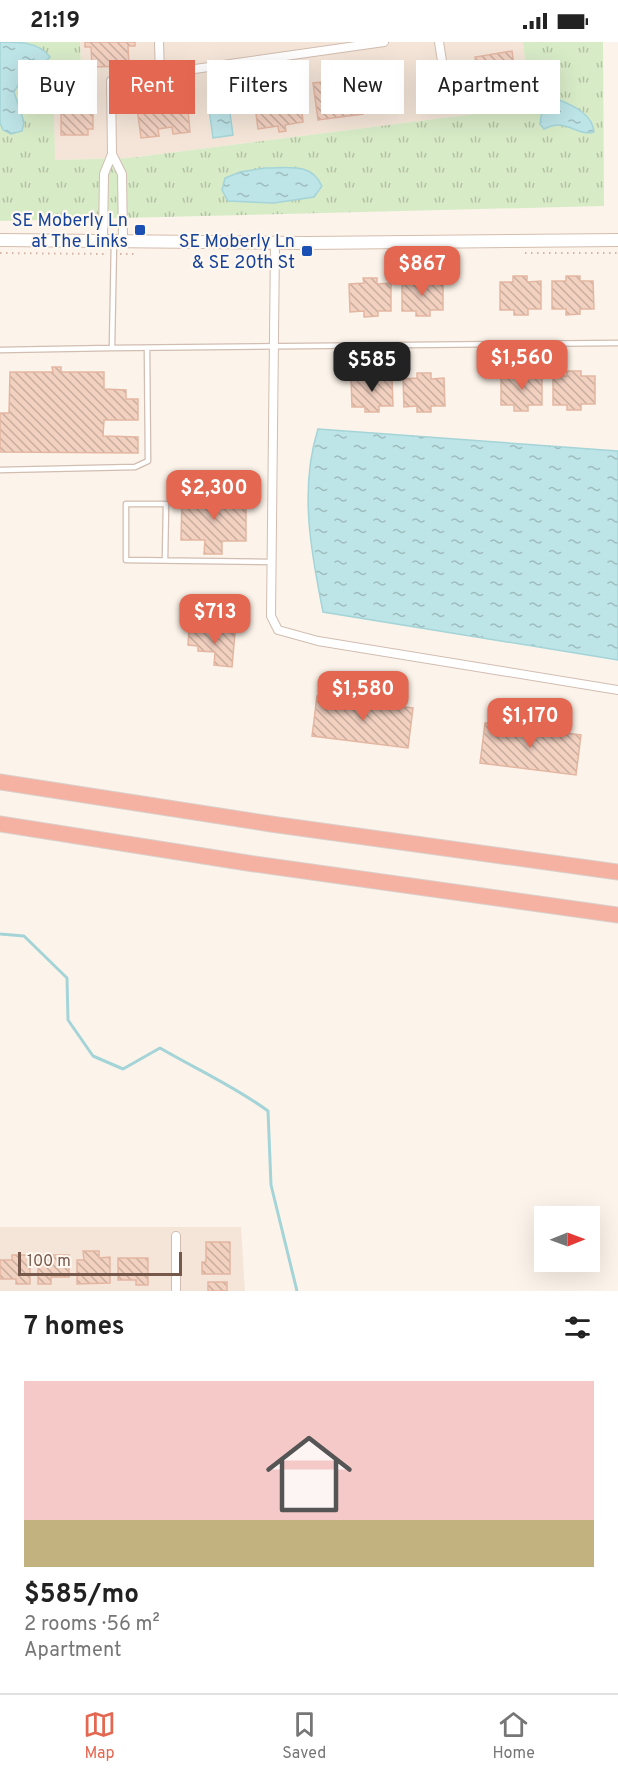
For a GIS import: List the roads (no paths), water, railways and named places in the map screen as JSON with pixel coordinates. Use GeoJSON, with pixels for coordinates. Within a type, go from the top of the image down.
{"type":"FeatureCollection","features":[{"type":"Feature","properties":{"kind":"highway"},"geometry":{"type":"LineString","coordinates":[[0,782],[271,824],[618,873]]}},
{"type":"Feature","properties":{"kind":"highway"},"geometry":{"type":"LineString","coordinates":[[0,824],[276,867],[618,915]]}},
{"type":"Feature","properties":{"kind":"street"},"geometry":{"type":"LineString","coordinates":[[159,42],[160,60]]}},
{"type":"Feature","properties":{"kind":"street"},"geometry":{"type":"LineString","coordinates":[[195,68],[344,45],[384,42]]}},
{"type":"Feature","properties":{"kind":"street"},"geometry":{"type":"LineString","coordinates":[[439,42],[442,60]]}},
{"type":"Feature","properties":{"kind":"street"},"geometry":{"type":"LineString","coordinates":[[111,114],[112,154],[104,174],[113,241]]}},
{"type":"Feature","properties":{"kind":"street"},"geometry":{"type":"LineString","coordinates":[[112,154],[122,174],[113,241]]}},
{"type":"Feature","properties":{"kind":"street"},"geometry":{"type":"LineString","coordinates":[[0,240],[275,243],[618,240]]}},
{"type":"Feature","properties":{"kind":"street"},"geometry":{"type":"LineString","coordinates":[[275,243],[270,616],[278,630],[290,635],[354,647],[618,690]]}},
{"type":"Feature","properties":{"kind":"street"},"geometry":{"type":"LineString","coordinates":[[176,1291],[177,1236]]}},
{"type":"Feature","properties":{"kind":"lane"},"geometry":{"type":"LineString","coordinates":[[112,348],[113,241]]}},
{"type":"Feature","properties":{"kind":"lane"},"geometry":{"type":"LineString","coordinates":[[0,350],[618,343]]}},
{"type":"Feature","properties":{"kind":"lane"},"geometry":{"type":"LineString","coordinates":[[0,470],[135,467],[148,461],[147,348]]}},
{"type":"Feature","properties":{"kind":"lane"},"geometry":{"type":"LineString","coordinates":[[165,560],[166,504],[126,504],[126,560],[271,562]]}},
{"type":"Feature","properties":{"kind":"water"},"geometry":{"type":"Polygon","coordinates":[[[0,42],[22,43],[40,48],[50,57],[47,60],[18,60],[18,86],[14,92],[18,114],[21,114],[24,122],[22,131],[11,134],[3,130],[0,123],[0,42]]]}},
{"type":"Feature","properties":{"kind":"water"},"geometry":{"type":"Polygon","coordinates":[[[560,100],[586,115],[594,132],[582,132],[559,125],[544,129],[540,124],[541,114],[560,114],[560,100]]]}},
{"type":"Feature","properties":{"kind":"water"},"geometry":{"type":"Polygon","coordinates":[[[210,114],[230,114],[233,135],[213,138],[210,114]]]}},
{"type":"Feature","properties":{"kind":"water"},"geometry":{"type":"Polygon","coordinates":[[[290,167],[305,170],[312,173],[322,186],[314,197],[274,203],[228,201],[222,190],[225,178],[240,172],[290,167]]]}},
{"type":"Feature","properties":{"kind":"water"},"geometry":{"type":"Polygon","coordinates":[[[318,429],[618,451],[618,660],[323,612],[311,544],[308,497],[312,452],[318,429]]]}},
{"type":"Feature","properties":{"kind":"waterway"},"geometry":{"type":"LineString","coordinates":[[0,934],[24,936],[67,978],[68,1020],[93,1056],[123,1069],[160,1048],[268,1111],[271,1185],[297,1291]]}},
{"type":"Feature","properties":{"kind":"place","name":"SE Moberly Ln at The Links"},"geometry":{"type":"Point","coordinates":[140,230]}},
{"type":"Feature","properties":{"kind":"place","name":"SE Moberly Ln & SE 20th St"},"geometry":{"type":"Point","coordinates":[307,251]}}]}
